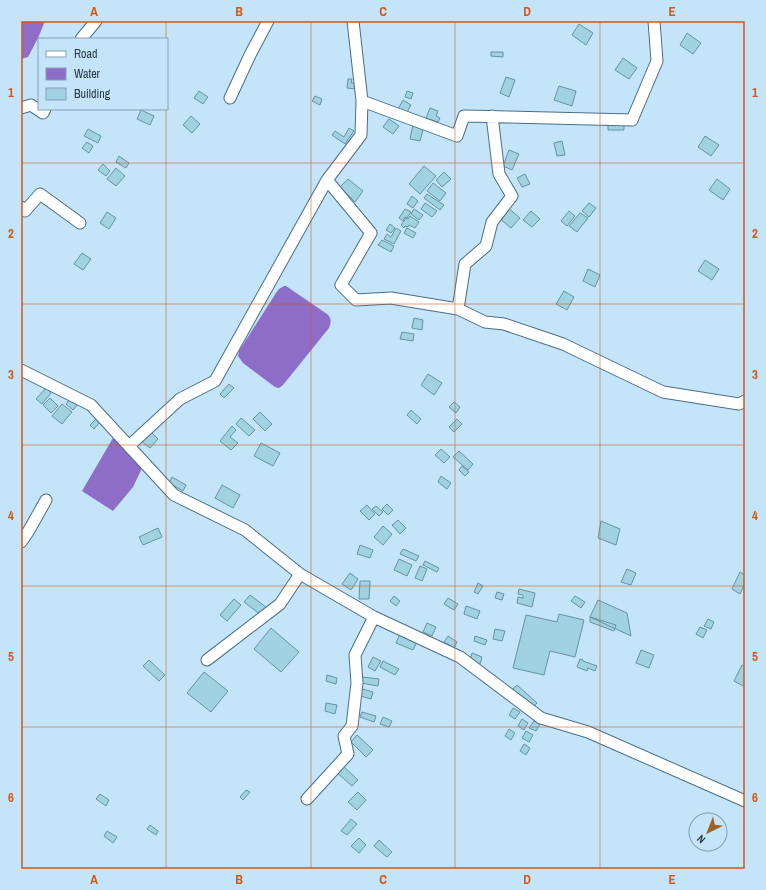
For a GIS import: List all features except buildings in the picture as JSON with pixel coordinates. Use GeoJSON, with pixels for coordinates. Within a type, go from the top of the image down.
{"type":"FeatureCollection","features":[{"type":"Feature","properties":{"kind":"street"},"geometry":{"type":"LineString","coordinates":[[82,38],[96,21]]}},
{"type":"Feature","properties":{"kind":"street"},"geometry":{"type":"LineString","coordinates":[[230,98],[268,21]]}},
{"type":"Feature","properties":{"kind":"street"},"geometry":{"type":"LineString","coordinates":[[129,446],[180,399],[214,381],[327,180],[361,135],[362,101],[352,21]]}},
{"type":"Feature","properties":{"kind":"street"},"geometry":{"type":"LineString","coordinates":[[362,101],[457,136],[464,116],[632,120],[657,61],[654,21]]}},
{"type":"Feature","properties":{"kind":"street"},"geometry":{"type":"LineString","coordinates":[[21,108],[30,105],[38,110]]}},
{"type":"Feature","properties":{"kind":"street"},"geometry":{"type":"LineString","coordinates":[[458,309],[465,264],[486,246],[492,222],[512,196],[499,174],[492,116]]}},
{"type":"Feature","properties":{"kind":"street"},"geometry":{"type":"LineString","coordinates":[[327,180],[371,233],[341,285],[356,300],[391,298],[458,309],[484,322],[504,324],[564,344],[664,392],[739,404],[745,401]]}},
{"type":"Feature","properties":{"kind":"street"},"geometry":{"type":"LineString","coordinates":[[21,207],[25,211],[40,194],[80,223]]}},
{"type":"Feature","properties":{"kind":"street"},"geometry":{"type":"LineString","coordinates":[[21,370],[91,405],[174,495],[245,530],[300,574],[374,617],[460,657],[540,718],[588,732],[745,801]]}},
{"type":"Feature","properties":{"kind":"street"},"geometry":{"type":"LineString","coordinates":[[21,542],[46,500]]}},
{"type":"Feature","properties":{"kind":"street"},"geometry":{"type":"LineString","coordinates":[[207,660],[280,604],[300,574]]}},
{"type":"Feature","properties":{"kind":"street"},"geometry":{"type":"LineString","coordinates":[[307,799],[348,754],[344,736],[352,726],[353,719],[357,683],[355,655],[374,617]]}},
{"type":"Feature","properties":{"kind":"water"},"geometry":{"type":"Polygon","coordinates":[[[21,21],[45,21],[28,57],[21,59],[21,21]]]}},
{"type":"Feature","properties":{"kind":"water"},"geometry":{"type":"Polygon","coordinates":[[[284,286],[327,314],[330,317],[331,322],[329,328],[279,388],[275,387],[243,363],[238,356],[239,351],[276,293],[284,286]]]}},
{"type":"Feature","properties":{"kind":"water"},"geometry":{"type":"Polygon","coordinates":[[[113,438],[143,466],[133,487],[113,511],[82,491],[113,438]]]}}]}
